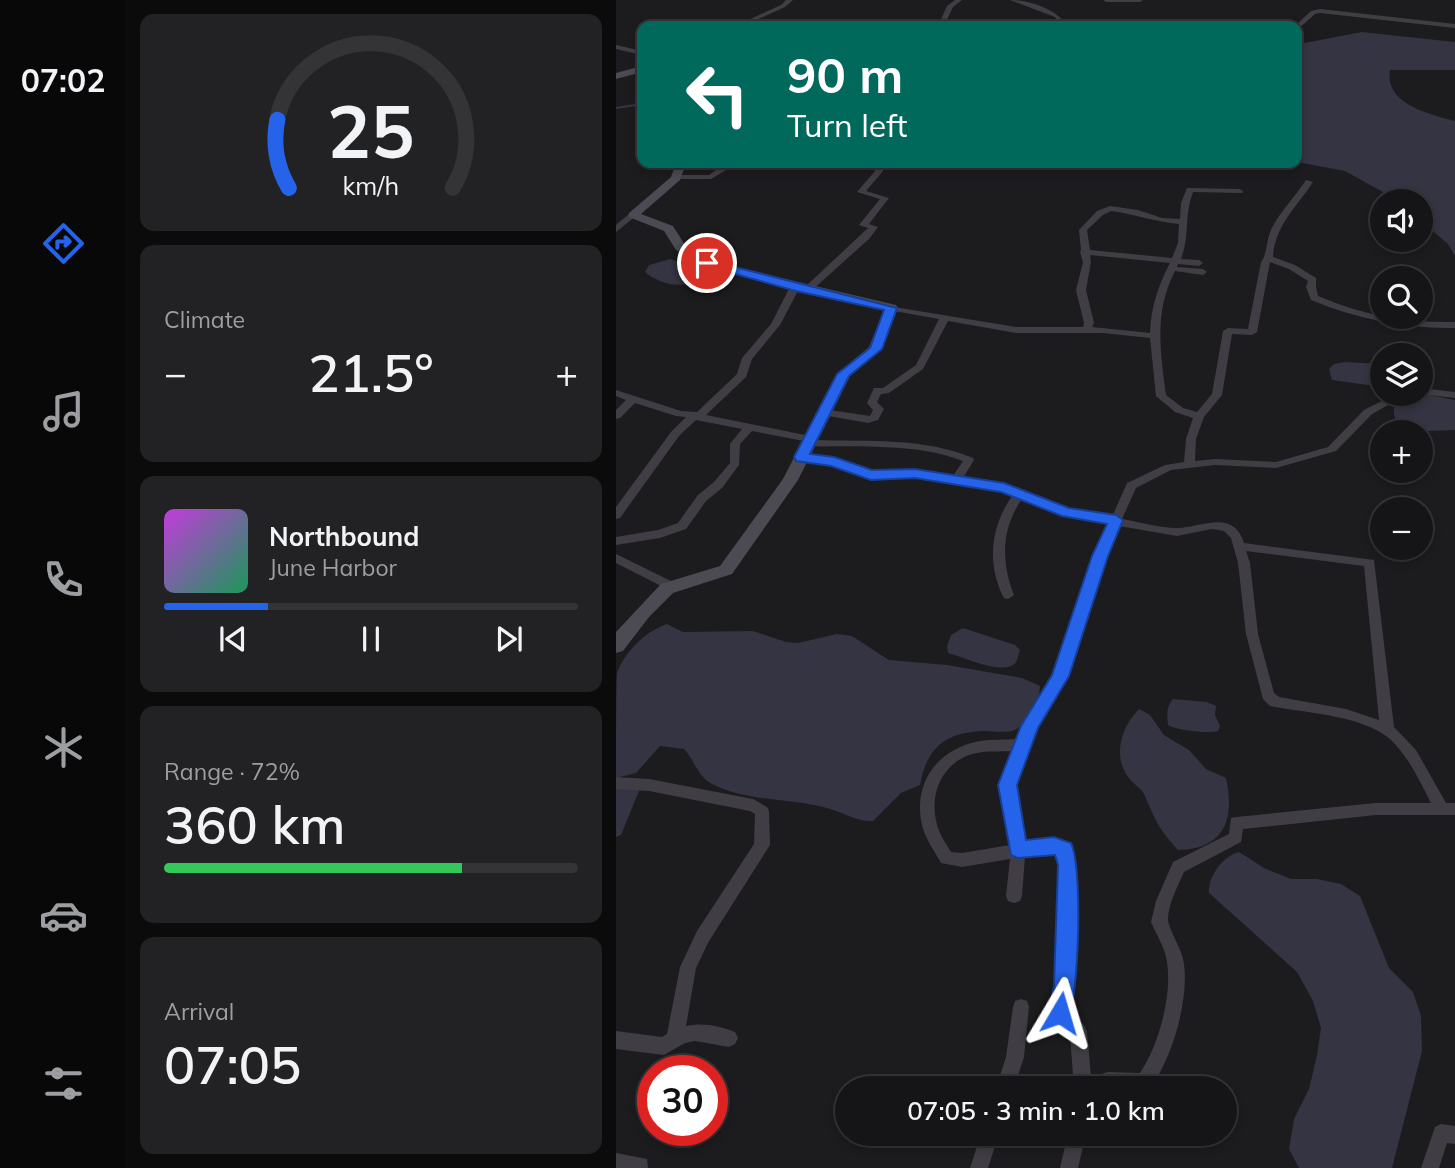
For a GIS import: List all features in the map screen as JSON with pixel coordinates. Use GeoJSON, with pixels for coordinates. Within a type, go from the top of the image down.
{"type":"FeatureCollection","features":[{"type":"Feature","properties":{"kind":"street"},"geometry":{"type":"LineString","coordinates":[[749,21],[783,6],[790,0]]}},
{"type":"Feature","properties":{"kind":"street"},"geometry":{"type":"LineString","coordinates":[[943,21],[950,6],[958,0]]}},
{"type":"Feature","properties":{"kind":"street"},"geometry":{"type":"LineString","coordinates":[[1013,0],[1057,16],[1061,21]]}},
{"type":"Feature","properties":{"kind":"street"},"geometry":{"type":"LineString","coordinates":[[1107,0],[1140,0]]}},
{"type":"Feature","properties":{"kind":"street"},"geometry":{"type":"LineString","coordinates":[[1302,23],[1313,12],[1320,11],[1455,26]]}},
{"type":"Feature","properties":{"kind":"street"},"geometry":{"type":"LineString","coordinates":[[616,47],[637,52]]}},
{"type":"Feature","properties":{"kind":"street"},"geometry":{"type":"LineString","coordinates":[[616,76],[637,70]]}},
{"type":"Feature","properties":{"kind":"street"},"geometry":{"type":"LineString","coordinates":[[616,229],[676,177],[679,168]]}},
{"type":"Feature","properties":{"kind":"street"},"geometry":{"type":"LineString","coordinates":[[676,177],[711,177],[724,168]]}},
{"type":"Feature","properties":{"kind":"street"},"geometry":{"type":"LineString","coordinates":[[616,515],[676,434],[737,380],[747,358],[802,288],[874,227],[863,225],[885,198],[861,192],[879,168]]}},
{"type":"Feature","properties":{"kind":"street"},"geometry":{"type":"LineString","coordinates":[[1189,464],[1190,446],[1199,416],[1217,395],[1228,331],[1252,332],[1265,262],[1269,258],[1269,238],[1276,224],[1309,182]]}},
{"type":"Feature","properties":{"kind":"street"},"geometry":{"type":"LineString","coordinates":[[1199,416],[1179,410],[1161,396],[1153,336],[1154,313],[1172,264],[1182,246],[1185,200],[1190,190],[1239,191]]}},
{"type":"Feature","properties":{"kind":"street"},"geometry":{"type":"LineString","coordinates":[[1086,331],[1089,323],[1081,290],[1087,262],[1083,230],[1100,213],[1110,208],[1138,212],[1161,220],[1184,222]]}},
{"type":"Feature","properties":{"kind":"street"},"geometry":{"type":"LineString","coordinates":[[633,215],[669,229],[680,247],[707,263],[802,288],[944,319],[1016,330],[1103,330],[1153,336]]}},
{"type":"Feature","properties":{"kind":"street"},"geometry":{"type":"LineString","coordinates":[[1084,252],[1172,264],[1203,272]]}},
{"type":"Feature","properties":{"kind":"street"},"geometry":{"type":"LineString","coordinates":[[1269,258],[1292,267],[1313,281],[1311,287],[1314,298],[1329,305],[1390,319],[1455,326]]}},
{"type":"Feature","properties":{"kind":"street"},"geometry":{"type":"LineString","coordinates":[[1172,264],[1199,263]]}},
{"type":"Feature","properties":{"kind":"street"},"geometry":{"type":"LineString","coordinates":[[616,646],[622,629],[671,586],[714,576],[726,570],[784,488],[844,374],[875,349],[891,308]]}},
{"type":"Feature","properties":{"kind":"street"},"geometry":{"type":"LineString","coordinates":[[823,412],[868,420],[874,418],[879,409],[872,403],[878,390],[885,391],[920,367],[944,319]]}},
{"type":"Feature","properties":{"kind":"street"},"geometry":{"type":"LineString","coordinates":[[1433,392],[1455,395]]}},
{"type":"Feature","properties":{"kind":"street"},"geometry":{"type":"LineString","coordinates":[[616,393],[694,416],[749,427],[807,447],[834,462],[871,475],[915,473],[956,480],[1020,493],[1067,513],[1177,532],[1212,525],[1228,528],[1236,536],[1244,563],[1252,634],[1268,695],[1275,702],[1360,720],[1387,730],[1401,742],[1448,809]]}},
{"type":"Feature","properties":{"kind":"street"},"geometry":{"type":"LineString","coordinates":[[616,416],[633,399]]}},
{"type":"Feature","properties":{"kind":"street"},"geometry":{"type":"LineString","coordinates":[[1014,896],[1018,849],[1008,785],[1021,744],[1060,676],[1100,556],[1131,486],[1168,467],[1215,461],[1276,465],[1332,449],[1368,412],[1380,406]]}},
{"type":"Feature","properties":{"kind":"street"},"geometry":{"type":"LineString","coordinates":[[616,541],[660,534],[682,526],[702,498],[718,485],[735,463],[735,444],[749,427]]}},
{"type":"Feature","properties":{"kind":"street"},"geometry":{"type":"LineString","coordinates":[[807,447],[901,446],[958,455],[970,460],[956,480]]}},
{"type":"Feature","properties":{"kind":"street"},"geometry":{"type":"LineString","coordinates":[[1008,595],[998,565],[1000,532],[1004,516],[1020,493]]}},
{"type":"Feature","properties":{"kind":"street"},"geometry":{"type":"LineString","coordinates":[[1239,546],[1370,564],[1387,730]]}},
{"type":"Feature","properties":{"kind":"street"},"geometry":{"type":"LineString","coordinates":[[616,558],[671,586]]}},
{"type":"Feature","properties":{"kind":"street"},"geometry":{"type":"LineString","coordinates":[[1021,744],[979,747],[955,755],[936,769],[926,803],[931,829],[946,858],[962,860],[1054,845],[1064,849],[1068,865],[1068,896],[1065,985],[1060,1013],[1078,1031],[1082,1076]]}},
{"type":"Feature","properties":{"kind":"street"},"geometry":{"type":"LineString","coordinates":[[616,783],[649,785],[753,805],[762,811],[762,845],[703,936],[688,967],[675,1038]]}},
{"type":"Feature","properties":{"kind":"street"},"geometry":{"type":"LineString","coordinates":[[1149,1076],[1157,1065],[1179,991],[1172,942],[1159,922],[1164,901],[1178,867],[1236,837],[1236,823],[1376,809],[1448,809]]}},
{"type":"Feature","properties":{"kind":"street"},"geometry":{"type":"LineString","coordinates":[[1009,1076],[1015,1057],[1021,1007]]}},
{"type":"Feature","properties":{"kind":"street"},"geometry":{"type":"LineString","coordinates":[[616,1040],[664,1046],[695,1030],[729,1038]]}},
{"type":"Feature","properties":{"kind":"street"},"geometry":{"type":"LineString","coordinates":[[1430,1168],[1441,1133],[1455,1135]]}},
{"type":"Feature","properties":{"kind":"street"},"geometry":{"type":"LineString","coordinates":[[979,1168],[986,1146]]}},
{"type":"Feature","properties":{"kind":"street"},"geometry":{"type":"LineString","coordinates":[[1069,1168],[1074,1146]]}},
{"type":"Feature","properties":{"kind":"street"},"geometry":{"type":"LineString","coordinates":[[616,1162],[640,1166]]}},
{"type":"Feature","properties":{"kind":"water"},"geometry":{"type":"Polygon","coordinates":[[[1362,32],[1455,42],[1455,70],[1390,70],[1390,82],[1394,91],[1410,106],[1455,121],[1455,256],[1448,244],[1433,231],[1433,189],[1377,189],[1345,171],[1302,163],[1304,43],[1362,32]]]}},
{"type":"Feature","properties":{"kind":"water"},"geometry":{"type":"Polygon","coordinates":[[[670,259],[694,266],[703,274],[690,283],[674,285],[651,277],[645,272],[649,265],[670,259]]]}},
{"type":"Feature","properties":{"kind":"water"},"geometry":{"type":"Polygon","coordinates":[[[1370,363],[1370,385],[1332,380],[1329,369],[1334,364],[1370,363]]]}},
{"type":"Feature","properties":{"kind":"water"},"geometry":{"type":"Polygon","coordinates":[[[1433,396],[1455,400],[1455,430],[1433,431],[1433,420],[1396,420],[1395,406],[1433,406],[1433,396]]]}},
{"type":"Feature","properties":{"kind":"water"},"geometry":{"type":"Polygon","coordinates":[[[667,624],[683,632],[753,631],[786,642],[798,643],[837,634],[852,636],[889,660],[947,665],[1022,678],[1040,686],[1039,693],[1032,713],[1018,728],[1009,732],[971,732],[940,744],[928,761],[920,785],[901,793],[873,821],[861,820],[813,805],[742,794],[714,785],[700,774],[684,749],[660,746],[636,773],[616,778],[617,673],[625,657],[637,643],[667,624]]]}},
{"type":"Feature","properties":{"kind":"water"},"geometry":{"type":"Polygon","coordinates":[[[963,628],[1015,645],[1020,650],[1016,662],[1007,667],[999,667],[948,653],[947,646],[951,635],[963,628]]]}},
{"type":"Feature","properties":{"kind":"water"},"geometry":{"type":"Polygon","coordinates":[[[1173,699],[1207,702],[1216,706],[1215,715],[1220,726],[1218,731],[1192,731],[1168,725],[1168,708],[1173,699]]]}},
{"type":"Feature","properties":{"kind":"water"},"geometry":{"type":"Polygon","coordinates":[[[1139,709],[1150,715],[1164,735],[1189,750],[1206,769],[1226,778],[1229,806],[1227,819],[1216,838],[1207,844],[1178,850],[1158,824],[1143,792],[1124,770],[1120,752],[1123,733],[1139,709]]]}},
{"type":"Feature","properties":{"kind":"water"},"geometry":{"type":"Polygon","coordinates":[[[616,787],[639,791],[621,835],[616,837],[616,787]]]}},
{"type":"Feature","properties":{"kind":"water"},"geometry":{"type":"Polygon","coordinates":[[[1239,852],[1264,868],[1291,879],[1317,879],[1341,884],[1360,896],[1389,968],[1413,992],[1421,1016],[1422,1051],[1392,1168],[1299,1168],[1289,1149],[1294,1119],[1309,1089],[1321,1028],[1313,1001],[1297,972],[1209,893],[1211,880],[1218,868],[1227,858],[1239,852]]]}},
{"type":"Feature","properties":{"kind":"waterway"},"geometry":{"type":"LineString","coordinates":[[616,108],[637,105]]}},
{"type":"Feature","properties":{"kind":"route"},"geometry":{"type":"LineString","coordinates":[[707,263],[796,287],[883,304],[891,308],[875,349],[844,374],[801,457],[834,462],[871,475],[915,473],[1004,488],[1067,513],[1116,520],[1100,556],[1060,676],[1021,744],[1008,785],[1018,849],[1054,845],[1064,849],[1068,865],[1065,985],[1060,1013]]}}]}
